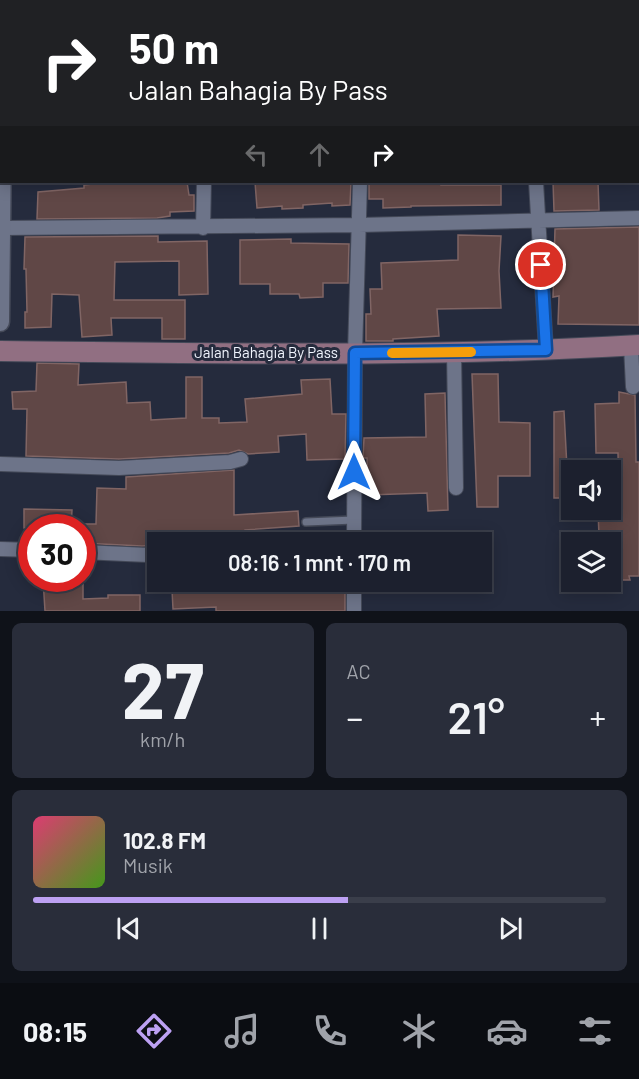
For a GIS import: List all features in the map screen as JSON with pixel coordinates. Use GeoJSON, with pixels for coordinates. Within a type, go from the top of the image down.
{"type":"FeatureCollection","features":[{"type":"Feature","properties":{"kind":"main road","name":"Jalan Bahagia By Pass"},"geometry":{"type":"LineString","coordinates":[[0,351],[355,353],[635,346]]}},
{"type":"Feature","properties":{"kind":"street"},"geometry":{"type":"LineString","coordinates":[[0,322],[1,228],[7,183]]}},
{"type":"Feature","properties":{"kind":"street"},"geometry":{"type":"LineString","coordinates":[[203,228],[204,183]]}},
{"type":"Feature","properties":{"kind":"street"},"geometry":{"type":"LineString","coordinates":[[354,532],[355,353],[360,183]]}},
{"type":"Feature","properties":{"kind":"street"},"geometry":{"type":"LineString","coordinates":[[536,183],[546,350]]}},
{"type":"Feature","properties":{"kind":"street"},"geometry":{"type":"LineString","coordinates":[[1,228],[203,228],[639,218]]}},
{"type":"Feature","properties":{"kind":"street"},"geometry":{"type":"LineString","coordinates":[[633,387],[635,346]]}},
{"type":"Feature","properties":{"kind":"street"},"geometry":{"type":"LineString","coordinates":[[454,352],[456,488]]}},
{"type":"Feature","properties":{"kind":"street"},"geometry":{"type":"LineString","coordinates":[[0,464],[119,468],[230,462],[241,459]]}},
{"type":"Feature","properties":{"kind":"street"},"geometry":{"type":"LineString","coordinates":[[0,549],[18,550]]}},
{"type":"Feature","properties":{"kind":"street"},"geometry":{"type":"LineString","coordinates":[[96,553],[147,555]]}},
{"type":"Feature","properties":{"kind":"street"},"geometry":{"type":"LineString","coordinates":[[354,592],[354,611]]}},
{"type":"Feature","properties":{"kind":"lane"},"geometry":{"type":"LineString","coordinates":[[306,522],[354,520]]}},
{"type":"Feature","properties":{"kind":"building"},"geometry":{"type":"Polygon","coordinates":[[[187,183],[189,195],[194,195],[194,211],[170,212],[170,216],[157,218],[37,219],[38,192],[84,188],[84,185],[187,183]]]}},
{"type":"Feature","properties":{"kind":"building"},"geometry":{"type":"Polygon","coordinates":[[[255,183],[351,183],[350,205],[332,206],[332,203],[303,205],[303,208],[282,209],[282,206],[257,208],[255,183]]]}},
{"type":"Feature","properties":{"kind":"building"},"geometry":{"type":"Polygon","coordinates":[[[369,183],[501,185],[501,205],[383,208],[383,199],[369,199],[369,183]]]}},
{"type":"Feature","properties":{"kind":"building"},"geometry":{"type":"Polygon","coordinates":[[[553,183],[598,183],[599,210],[554,211],[553,183]]]}},
{"type":"Feature","properties":{"kind":"building"},"geometry":{"type":"Polygon","coordinates":[[[639,227],[639,325],[558,324],[559,296],[553,297],[555,229],[639,227]]]}},
{"type":"Feature","properties":{"kind":"building"},"geometry":{"type":"Polygon","coordinates":[[[458,235],[501,236],[499,271],[501,308],[437,309],[439,336],[393,339],[393,341],[366,341],[366,314],[371,314],[370,289],[382,289],[381,263],[458,260],[458,235]]]}},
{"type":"Feature","properties":{"kind":"building"},"geometry":{"type":"Polygon","coordinates":[[[158,236],[158,242],[207,241],[208,294],[179,295],[179,261],[115,262],[114,300],[185,300],[185,339],[162,339],[162,318],[111,318],[112,335],[82,337],[79,295],[52,294],[51,327],[25,328],[25,312],[27,312],[26,269],[24,269],[25,237],[158,236]]]}},
{"type":"Feature","properties":{"kind":"building"},"geometry":{"type":"Polygon","coordinates":[[[291,239],[291,243],[349,244],[348,283],[323,283],[323,297],[300,298],[299,294],[270,294],[270,284],[240,284],[240,240],[291,239]]]}},
{"type":"Feature","properties":{"kind":"building"},"geometry":{"type":"Polygon","coordinates":[[[37,363],[79,364],[78,385],[126,382],[127,403],[150,402],[151,420],[186,418],[186,377],[202,377],[202,418],[219,418],[219,423],[247,422],[245,399],[302,394],[301,380],[330,379],[332,414],[346,414],[345,459],[307,460],[306,434],[278,436],[279,452],[248,454],[239,450],[229,453],[119,459],[26,456],[27,409],[13,409],[12,392],[36,391],[37,363]]]}},
{"type":"Feature","properties":{"kind":"building"},"geometry":{"type":"Polygon","coordinates":[[[472,374],[498,374],[499,422],[530,423],[530,476],[498,476],[498,507],[477,507],[472,374]]]}},
{"type":"Feature","properties":{"kind":"building"},"geometry":{"type":"Polygon","coordinates":[[[619,392],[635,395],[636,462],[639,462],[639,576],[629,576],[630,580],[621,580],[621,532],[599,532],[598,520],[621,520],[621,460],[618,460],[618,453],[596,453],[595,404],[619,403],[619,392]]]}},
{"type":"Feature","properties":{"kind":"building"},"geometry":{"type":"Polygon","coordinates":[[[445,393],[448,510],[428,511],[427,493],[368,495],[367,458],[363,458],[364,438],[426,437],[425,394],[445,393]]]}},
{"type":"Feature","properties":{"kind":"building"},"geometry":{"type":"Polygon","coordinates":[[[564,411],[567,460],[561,460],[561,498],[554,498],[554,412],[564,411]]]}},
{"type":"Feature","properties":{"kind":"building"},"geometry":{"type":"Polygon","coordinates":[[[234,470],[234,515],[298,511],[299,526],[245,530],[245,532],[147,532],[147,546],[96,544],[97,488],[126,489],[126,477],[234,470]]]}},
{"type":"Feature","properties":{"kind":"building"},"geometry":{"type":"Polygon","coordinates":[[[24,509],[72,510],[72,514],[24,514],[24,509]]]}},
{"type":"Feature","properties":{"kind":"building"},"geometry":{"type":"Polygon","coordinates":[[[44,592],[83,592],[83,599],[108,598],[108,595],[140,595],[140,611],[45,611],[44,592]]]}},
{"type":"Feature","properties":{"kind":"building"},"geometry":{"type":"Polygon","coordinates":[[[172,592],[345,592],[345,611],[216,611],[216,607],[173,609],[172,592]]]}},
{"type":"Feature","properties":{"kind":"slow traffic"},"geometry":{"type":"LineString","coordinates":[[392,353],[471,352]]}},
{"type":"Feature","properties":{"kind":"route"},"geometry":{"type":"LineString","coordinates":[[354,472],[355,353],[546,350],[541,265]]}}]}
